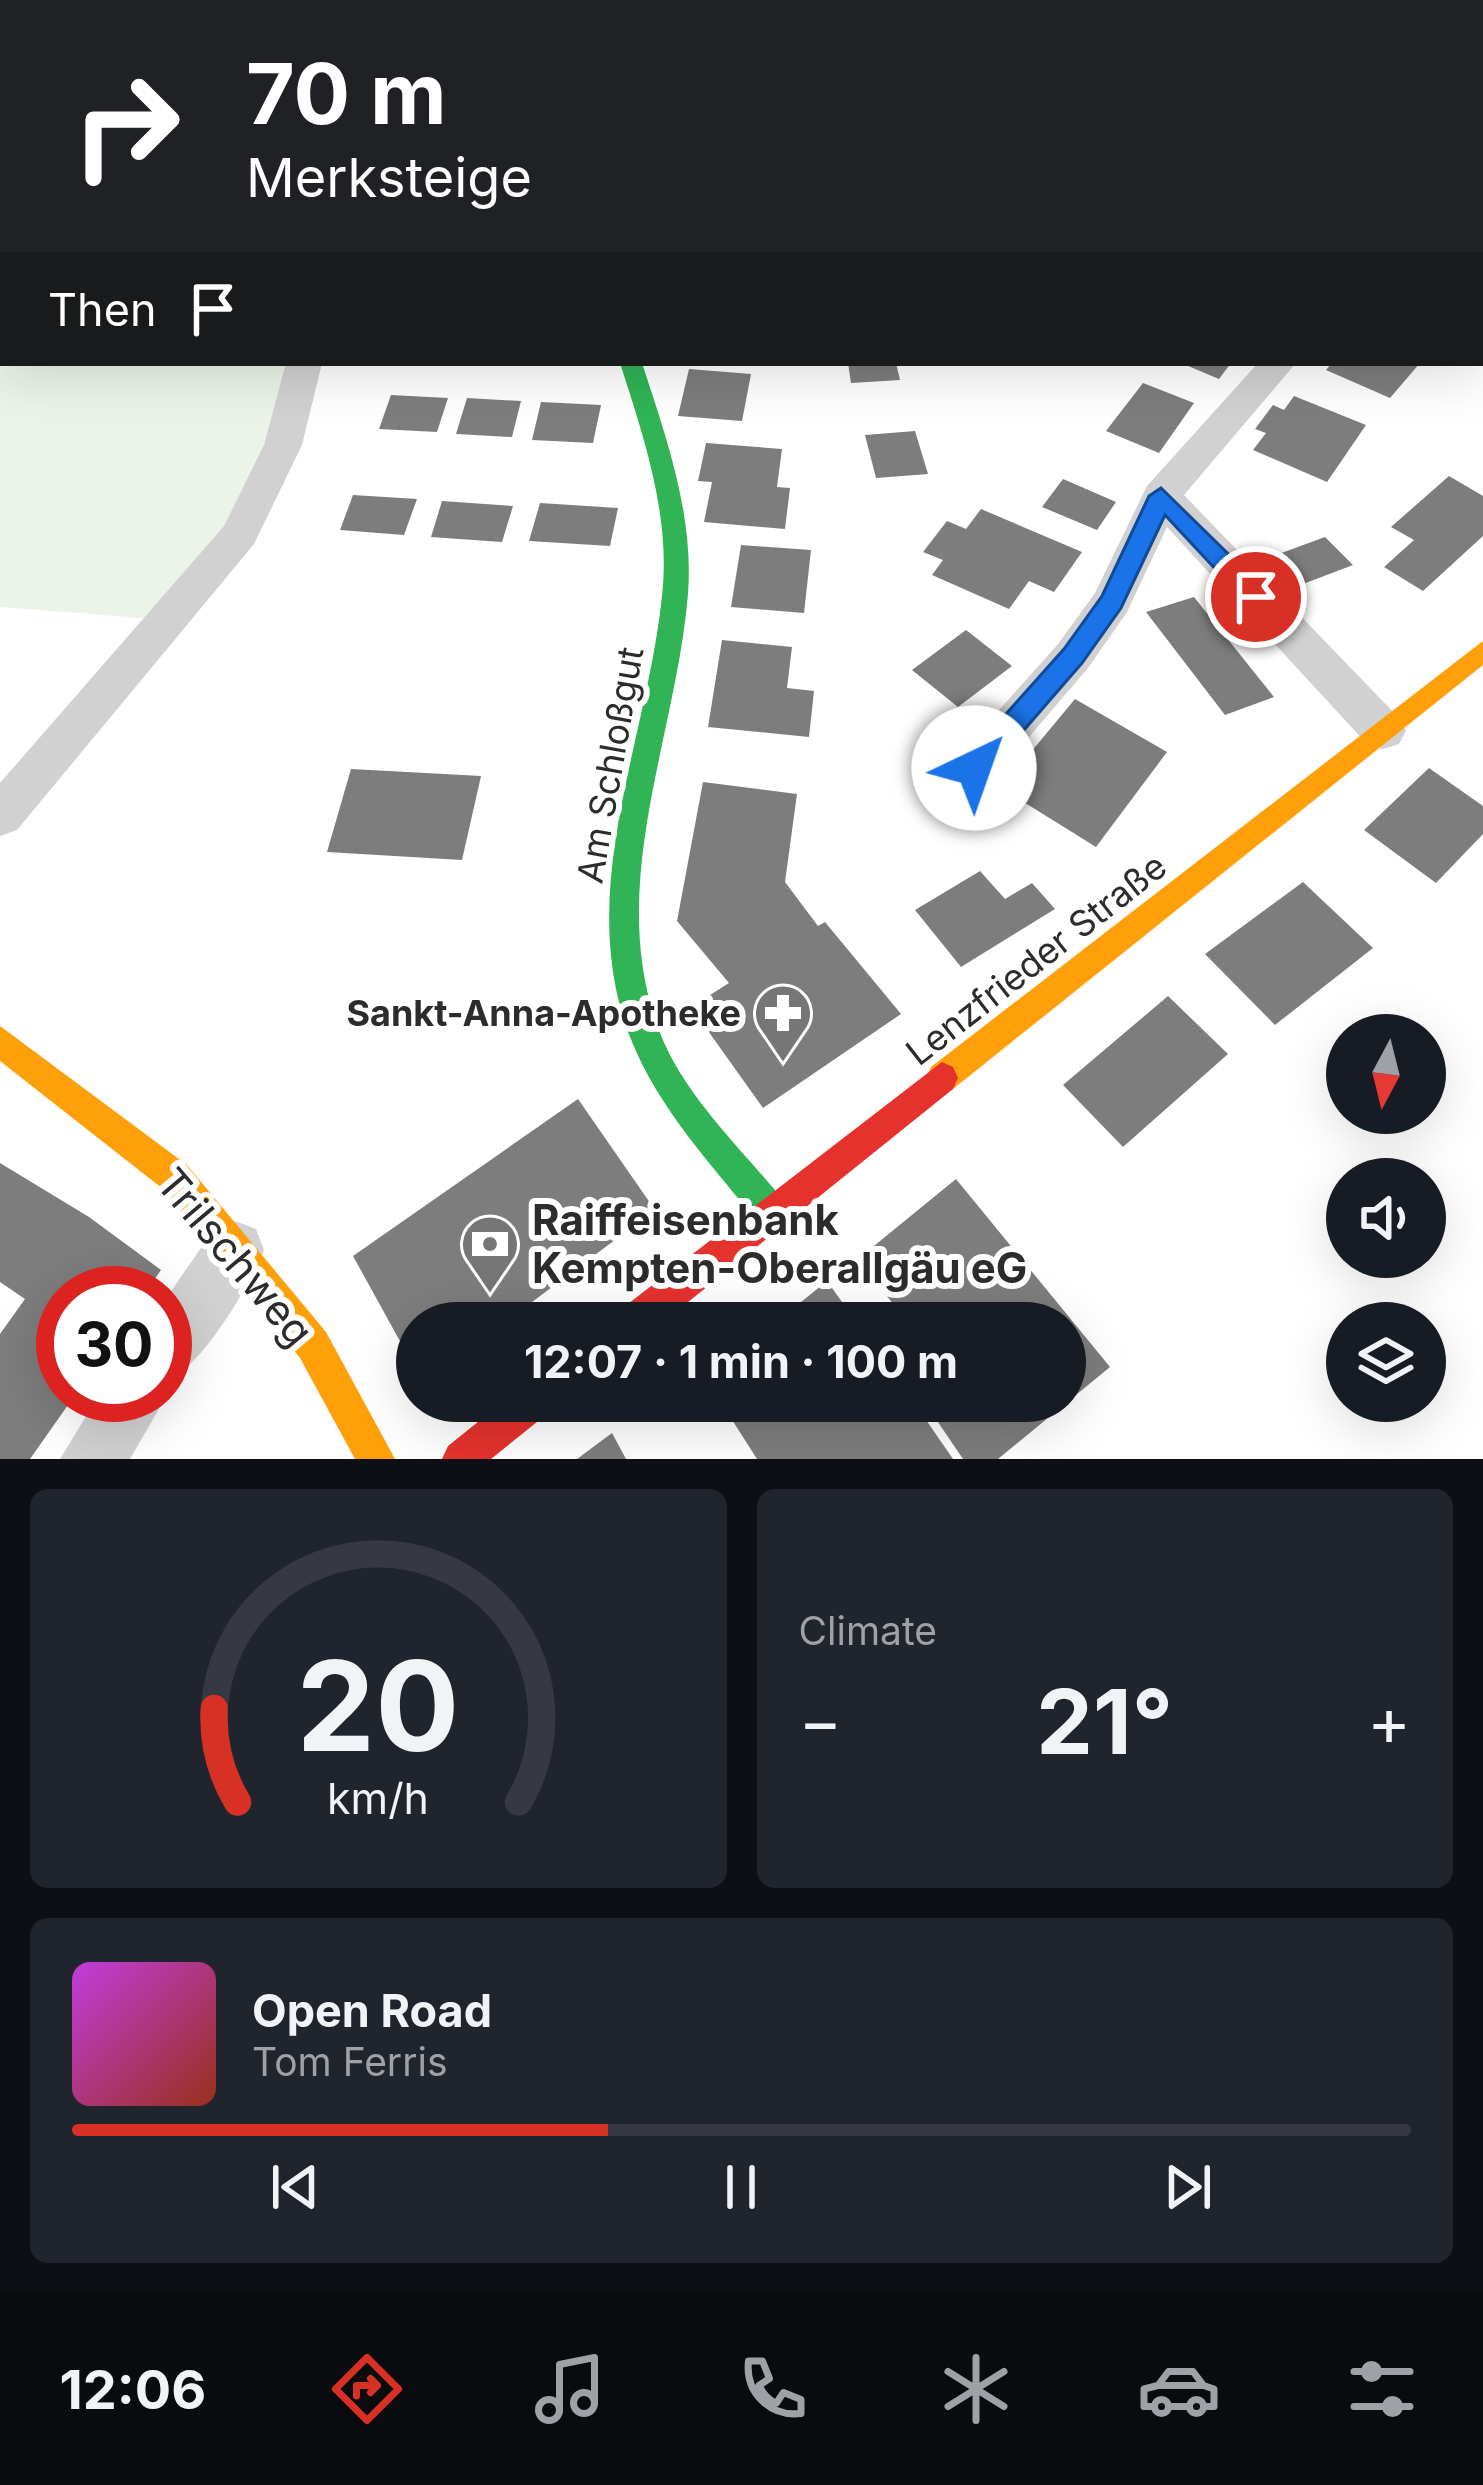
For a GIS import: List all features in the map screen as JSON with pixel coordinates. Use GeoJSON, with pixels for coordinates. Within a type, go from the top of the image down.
{"type":"FeatureCollection","features":[{"type":"Feature","properties":{"kind":"street"},"geometry":{"type":"LineString","coordinates":[[0,816],[240,534],[284,445],[303,366]]}},
{"type":"Feature","properties":{"kind":"street","name":"Am Schloßgut"},"geometry":{"type":"LineString","coordinates":[[632,366],[669,500],[676,590],[621,903],[626,974],[646,1036],[677,1090],[772,1213]]}},
{"type":"Feature","properties":{"kind":"street"},"geometry":{"type":"LineString","coordinates":[[974,768],[1073,656],[1112,601],[1161,496],[1276,366]]}},
{"type":"Feature","properties":{"kind":"street"},"geometry":{"type":"LineString","coordinates":[[1161,496],[1383,731]]}},
{"type":"Feature","properties":{"kind":"street","name":"Lenzfrieder Straße"},"geometry":{"type":"LineString","coordinates":[[660,1302],[1483,651]]}},
{"type":"Feature","properties":{"kind":"street","name":"Trilschweg"},"geometry":{"type":"LineString","coordinates":[[0,1041],[175,1178],[313,1345],[376,1459]]}},
{"type":"Feature","properties":{"kind":"street"},"geometry":{"type":"LineString","coordinates":[[192,1313],[235,1250]]}},
{"type":"Feature","properties":{"kind":"street"},"geometry":{"type":"LineString","coordinates":[[92,1459],[117,1422]]}},
{"type":"Feature","properties":{"kind":"street"},"geometry":{"type":"LineString","coordinates":[[460,1459],[507,1422]]}},
{"type":"Feature","properties":{"kind":"shaded area"},"geometry":{"type":"Polygon","coordinates":[[[0,366],[292,366],[272,444],[225,531],[152,619],[0,607],[0,366]]]}},
{"type":"Feature","properties":{"kind":"building"},"geometry":{"type":"Polygon","coordinates":[[[848,366],[897,366],[900,380],[851,383],[848,366]]]}},
{"type":"Feature","properties":{"kind":"building"},"geometry":{"type":"Polygon","coordinates":[[[1188,366],[1229,366],[1219,379],[1188,366]]]}},
{"type":"Feature","properties":{"kind":"building"},"geometry":{"type":"Polygon","coordinates":[[[1329,366],[1417,366],[1390,398],[1326,370],[1329,366]]]}},
{"type":"Feature","properties":{"kind":"building"},"geometry":{"type":"Polygon","coordinates":[[[689,369],[751,374],[742,421],[678,416],[689,369]]]}},
{"type":"Feature","properties":{"kind":"building"},"geometry":{"type":"Polygon","coordinates":[[[1143,383],[1194,403],[1159,453],[1106,431],[1143,383]]]}},
{"type":"Feature","properties":{"kind":"building"},"geometry":{"type":"Polygon","coordinates":[[[391,395],[448,398],[437,432],[379,429],[391,395]]]}},
{"type":"Feature","properties":{"kind":"building"},"geometry":{"type":"Polygon","coordinates":[[[1294,396],[1366,425],[1327,482],[1253,450],[1266,433],[1255,429],[1273,405],[1284,410],[1294,396]]]}},
{"type":"Feature","properties":{"kind":"building"},"geometry":{"type":"Polygon","coordinates":[[[467,398],[521,401],[512,437],[456,434],[467,398]]]}},
{"type":"Feature","properties":{"kind":"building"},"geometry":{"type":"Polygon","coordinates":[[[541,402],[601,405],[593,443],[532,440],[541,402]]]}},
{"type":"Feature","properties":{"kind":"building"},"geometry":{"type":"Polygon","coordinates":[[[915,431],[928,474],[876,478],[865,435],[915,431]]]}},
{"type":"Feature","properties":{"kind":"building"},"geometry":{"type":"Polygon","coordinates":[[[706,443],[782,449],[777,487],[790,488],[785,529],[704,522],[712,482],[698,481],[706,443]]]}},
{"type":"Feature","properties":{"kind":"building"},"geometry":{"type":"Polygon","coordinates":[[[1449,476],[1483,496],[1483,536],[1423,591],[1384,567],[1414,540],[1391,527],[1449,476]]]}},
{"type":"Feature","properties":{"kind":"building"},"geometry":{"type":"Polygon","coordinates":[[[1063,479],[1116,502],[1097,530],[1042,507],[1063,479]]]}},
{"type":"Feature","properties":{"kind":"building"},"geometry":{"type":"Polygon","coordinates":[[[353,495],[417,499],[404,535],[340,530],[353,495]]]}},
{"type":"Feature","properties":{"kind":"building"},"geometry":{"type":"Polygon","coordinates":[[[442,501],[513,506],[502,542],[431,537],[442,501]]]}},
{"type":"Feature","properties":{"kind":"building"},"geometry":{"type":"Polygon","coordinates":[[[540,503],[618,508],[610,546],[529,541],[540,503]]]}},
{"type":"Feature","properties":{"kind":"building"},"geometry":{"type":"Polygon","coordinates":[[[981,509],[1082,552],[1054,592],[1029,581],[1009,609],[932,575],[943,560],[923,552],[947,521],[966,529],[981,509]]]}},
{"type":"Feature","properties":{"kind":"building"},"geometry":{"type":"Polygon","coordinates":[[[1325,537],[1353,565],[1303,584],[1276,555],[1325,537]]]}},
{"type":"Feature","properties":{"kind":"building"},"geometry":{"type":"Polygon","coordinates":[[[741,545],[811,550],[804,613],[731,607],[741,545]]]}},
{"type":"Feature","properties":{"kind":"building"},"geometry":{"type":"Polygon","coordinates":[[[1194,597],[1274,697],[1225,715],[1146,612],[1194,597]]]}},
{"type":"Feature","properties":{"kind":"building"},"geometry":{"type":"Polygon","coordinates":[[[966,630],[1012,666],[958,707],[912,670],[966,630]]]}},
{"type":"Feature","properties":{"kind":"building"},"geometry":{"type":"Polygon","coordinates":[[[722,640],[792,647],[787,688],[814,691],[809,737],[708,727],[722,640]]]}},
{"type":"Feature","properties":{"kind":"building"},"geometry":{"type":"Polygon","coordinates":[[[1075,699],[1167,752],[1096,847],[1001,788],[1075,699]]]}},
{"type":"Feature","properties":{"kind":"building"},"geometry":{"type":"Polygon","coordinates":[[[1429,768],[1483,806],[1483,834],[1436,883],[1364,830],[1429,768]]]}},
{"type":"Feature","properties":{"kind":"building"},"geometry":{"type":"Polygon","coordinates":[[[351,769],[481,776],[462,860],[327,852],[351,769]]]}},
{"type":"Feature","properties":{"kind":"building"},"geometry":{"type":"Polygon","coordinates":[[[703,782],[797,794],[785,882],[818,926],[825,922],[901,1014],[763,1108],[691,1007],[729,983],[677,921],[703,782]]]}},
{"type":"Feature","properties":{"kind":"building"},"geometry":{"type":"Polygon","coordinates":[[[980,871],[1005,899],[1032,883],[1055,909],[961,967],[915,910],[980,871]]]}},
{"type":"Feature","properties":{"kind":"building"},"geometry":{"type":"Polygon","coordinates":[[[1303,882],[1373,948],[1275,1025],[1205,954],[1303,882]]]}},
{"type":"Feature","properties":{"kind":"building"},"geometry":{"type":"Polygon","coordinates":[[[1168,996],[1228,1054],[1123,1147],[1063,1085],[1168,996]]]}},
{"type":"Feature","properties":{"kind":"building"},"geometry":{"type":"Polygon","coordinates":[[[578,1099],[655,1210],[532,1302],[396,1302],[396,1334],[353,1256],[578,1099]]]}},
{"type":"Feature","properties":{"kind":"building"},"geometry":{"type":"Polygon","coordinates":[[[0,1163],[89,1217],[156,1266],[36,1266],[36,1422],[56,1422],[30,1459],[0,1459],[0,1334],[25,1299],[0,1282],[0,1163]]]}},
{"type":"Feature","properties":{"kind":"building"},"geometry":{"type":"Polygon","coordinates":[[[956,1179],[1057,1302],[892,1302],[858,1259],[956,1179]]]}},
{"type":"Feature","properties":{"kind":"building"},"geometry":{"type":"Polygon","coordinates":[[[827,1281],[842,1302],[801,1302],[827,1281]]]}},
{"type":"Feature","properties":{"kind":"building"},"geometry":{"type":"Polygon","coordinates":[[[1086,1338],[1110,1367],[1086,1387],[1086,1338]]]}},
{"type":"Feature","properties":{"kind":"building"},"geometry":{"type":"Polygon","coordinates":[[[733,1422],[927,1422],[953,1459],[757,1459],[733,1422]]]}},
{"type":"Feature","properties":{"kind":"building"},"geometry":{"type":"Polygon","coordinates":[[[938,1422],[1043,1422],[998,1459],[963,1459],[938,1422]]]}},
{"type":"Feature","properties":{"kind":"building"},"geometry":{"type":"Polygon","coordinates":[[[612,1433],[626,1459],[577,1459],[612,1433]]]}},
{"type":"Feature","properties":{"kind":"traffic: fast"},"geometry":{"type":"LineString","coordinates":[[632,366],[665,477],[676,565],[667,650],[625,870],[623,925],[629,980],[645,1035],[670,1083],[772,1213]]}},
{"type":"Feature","properties":{"kind":"traffic: slow"},"geometry":{"type":"LineString","coordinates":[[942,1078],[1483,651]]}},
{"type":"Feature","properties":{"kind":"traffic: slow"},"geometry":{"type":"LineString","coordinates":[[0,1041],[175,1177],[313,1345],[376,1459]]}},
{"type":"Feature","properties":{"kind":"traffic: jam"},"geometry":{"type":"LineString","coordinates":[[659,1302],[942,1078]]}},
{"type":"Feature","properties":{"kind":"traffic: jam"},"geometry":{"type":"LineString","coordinates":[[461,1459],[508,1422]]}},
{"type":"Feature","properties":{"kind":"place","name":"Sankt-Anna-Apotheke"},"geometry":{"type":"Point","coordinates":[783,1064]}},
{"type":"Feature","properties":{"kind":"place","name":"Raiffeisenbank Kempten-Oberallgäu eG"},"geometry":{"type":"Point","coordinates":[490,1295]}},
{"type":"Feature","properties":{"kind":"route"},"geometry":{"type":"LineString","coordinates":[[974,768],[1073,656],[1112,601],[1161,496],[1256,597]]}}]}
